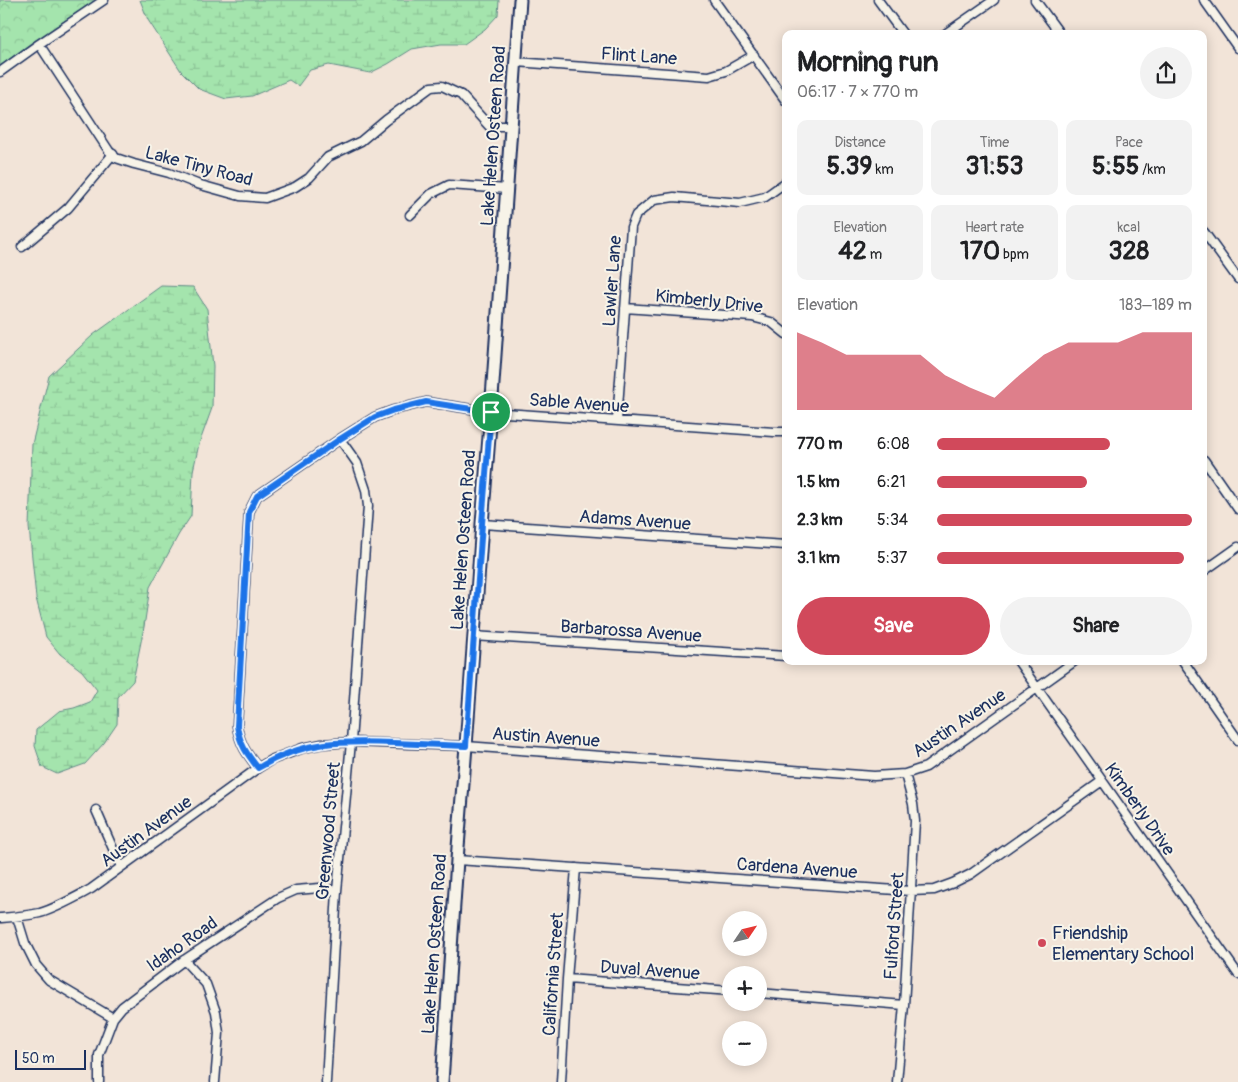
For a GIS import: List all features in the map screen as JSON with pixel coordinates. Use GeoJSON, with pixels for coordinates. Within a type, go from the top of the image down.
{"type":"FeatureCollection","features":[{"type":"Feature","properties":{"kind":"street"},"geometry":{"type":"LineString","coordinates":[[0,72],[104,0]]}},
{"type":"Feature","properties":{"kind":"street","name":"Lake Helen Osteen Road"},"geometry":{"type":"LineString","coordinates":[[442,1082],[520,0]]}},
{"type":"Feature","properties":{"kind":"street"},"geometry":{"type":"LineString","coordinates":[[714,0],[782,96]]}},
{"type":"Feature","properties":{"kind":"street"},"geometry":{"type":"LineString","coordinates":[[878,0],[900,30]]}},
{"type":"Feature","properties":{"kind":"street"},"geometry":{"type":"LineString","coordinates":[[951,30],[994,0]]}},
{"type":"Feature","properties":{"kind":"street"},"geometry":{"type":"LineString","coordinates":[[1035,0],[1057,30]]}},
{"type":"Feature","properties":{"kind":"street"},"geometry":{"type":"LineString","coordinates":[[1204,0],[1238,48]]}},
{"type":"Feature","properties":{"kind":"street"},"geometry":{"type":"LineString","coordinates":[[22,247],[68,208],[112,154],[39,44]]}},
{"type":"Feature","properties":{"kind":"street","name":"Flint Lane"},"geometry":{"type":"LineString","coordinates":[[516,62],[709,76],[726,71],[754,56]]}},
{"type":"Feature","properties":{"kind":"street","name":"Lake Tiny Road"},"geometry":{"type":"LineString","coordinates":[[112,154],[116,158],[197,184],[240,196],[266,198],[295,187],[309,178],[328,157],[361,141],[386,120],[432,87],[442,86],[461,95],[489,126],[512,126]]}},
{"type":"Feature","properties":{"kind":"street"},"geometry":{"type":"LineString","coordinates":[[410,215],[431,194],[449,185],[507,189]]}},
{"type":"Feature","properties":{"kind":"street","name":"Lawler Lane"},"geometry":{"type":"LineString","coordinates":[[617,421],[631,227],[636,215],[654,200],[674,197],[740,203],[765,197],[782,185]]}},
{"type":"Feature","properties":{"kind":"street"},"geometry":{"type":"LineString","coordinates":[[1207,236],[1238,279]]}},
{"type":"Feature","properties":{"kind":"street","name":"Kimberly Drive"},"geometry":{"type":"LineString","coordinates":[[625,308],[752,317],[771,322],[782,331]]}},
{"type":"Feature","properties":{"kind":"street","name":"Sable Avenue"},"geometry":{"type":"LineString","coordinates":[[258,768],[244,751],[238,737],[237,726],[249,512],[257,496],[340,439],[375,417],[426,402],[491,412],[782,432]]}},
{"type":"Feature","properties":{"kind":"street","name":"Greenwood Street"},"geometry":{"type":"LineString","coordinates":[[326,1082],[337,891],[351,742],[368,506],[366,490],[357,463],[340,439]]}},
{"type":"Feature","properties":{"kind":"street"},"geometry":{"type":"LineString","coordinates":[[1207,464],[1238,509]]}},
{"type":"Feature","properties":{"kind":"street","name":"Adams Avenue"},"geometry":{"type":"LineString","coordinates":[[482,524],[782,545]]}},
{"type":"Feature","properties":{"kind":"street"},"geometry":{"type":"LineString","coordinates":[[1207,569],[1238,548]]}},
{"type":"Feature","properties":{"kind":"street","name":"Barbarossa Avenue"},"geometry":{"type":"LineString","coordinates":[[473,636],[782,656]]}},
{"type":"Feature","properties":{"kind":"street","name":"Kimberly Drive"},"geometry":{"type":"LineString","coordinates":[[1021,665],[1238,974]]}},
{"type":"Feature","properties":{"kind":"street","name":"Austin Avenue"},"geometry":{"type":"LineString","coordinates":[[0,918],[42,912],[91,889],[258,768],[271,760],[303,748],[322,744],[351,742],[466,746],[874,776],[905,774],[926,767],[1070,665]]}},
{"type":"Feature","properties":{"kind":"street"},"geometry":{"type":"LineString","coordinates":[[1186,665],[1238,740]]}},
{"type":"Feature","properties":{"kind":"street","name":"Fulford Street"},"geometry":{"type":"LineString","coordinates":[[897,1082],[904,1004],[915,821],[913,804],[905,774]]}},
{"type":"Feature","properties":{"kind":"street","name":"Cardena Avenue"},"geometry":{"type":"LineString","coordinates":[[457,860],[911,891],[934,890],[971,874],[1102,780]]}},
{"type":"Feature","properties":{"kind":"street"},"geometry":{"type":"LineString","coordinates":[[96,810],[121,867]]}},
{"type":"Feature","properties":{"kind":"street","name":"California Street"},"geometry":{"type":"LineString","coordinates":[[561,1082],[576,868]]}},
{"type":"Feature","properties":{"kind":"street","name":"Idaho Road"},"geometry":{"type":"LineString","coordinates":[[98,1082],[99,1055],[113,1018],[122,1007],[184,960],[278,898],[296,890],[320,888],[337,891]]}},
{"type":"Feature","properties":{"kind":"street"},"geometry":{"type":"LineString","coordinates":[[17,917],[25,943],[36,966],[50,980],[113,1018]]}},
{"type":"Feature","properties":{"kind":"street"},"geometry":{"type":"LineString","coordinates":[[184,960],[206,984],[216,1012],[219,1033],[215,1082]]}},
{"type":"Feature","properties":{"kind":"street","name":"Duval Avenue"},"geometry":{"type":"LineString","coordinates":[[567,979],[722,990]]}},
{"type":"Feature","properties":{"kind":"street"},"geometry":{"type":"LineString","coordinates":[[767,995],[904,1004]]}},
{"type":"Feature","properties":{"kind":"green space"},"geometry":{"type":"Polygon","coordinates":[[[0,0],[96,0],[0,66],[0,0]]]}},
{"type":"Feature","properties":{"kind":"green space"},"geometry":{"type":"Polygon","coordinates":[[[140,0],[499,0],[498,15],[485,29],[464,44],[441,44],[412,49],[370,73],[329,65],[310,70],[298,86],[289,80],[252,96],[226,99],[199,89],[181,71],[148,20],[140,0]]]}},
{"type":"Feature","properties":{"kind":"green space"},"geometry":{"type":"Polygon","coordinates":[[[161,286],[193,287],[207,309],[213,366],[212,408],[199,444],[193,471],[191,516],[150,587],[133,681],[118,697],[117,724],[104,743],[85,764],[57,774],[42,767],[35,746],[36,730],[59,711],[90,702],[97,690],[82,671],[60,654],[46,637],[36,598],[29,527],[32,444],[49,376],[93,335],[161,286]]]}},
{"type":"Feature","properties":{"kind":"place","name":"Friendship Elementary School"},"geometry":{"type":"Point","coordinates":[1042,943]}},
{"type":"Feature","properties":{"kind":"route"},"geometry":{"type":"LineString","coordinates":[[426,402],[491,412],[466,746],[351,742],[322,744],[303,748],[271,760],[258,768],[244,751],[238,737],[237,726],[249,512],[257,496],[375,417],[394,410],[426,402]]}}]}
